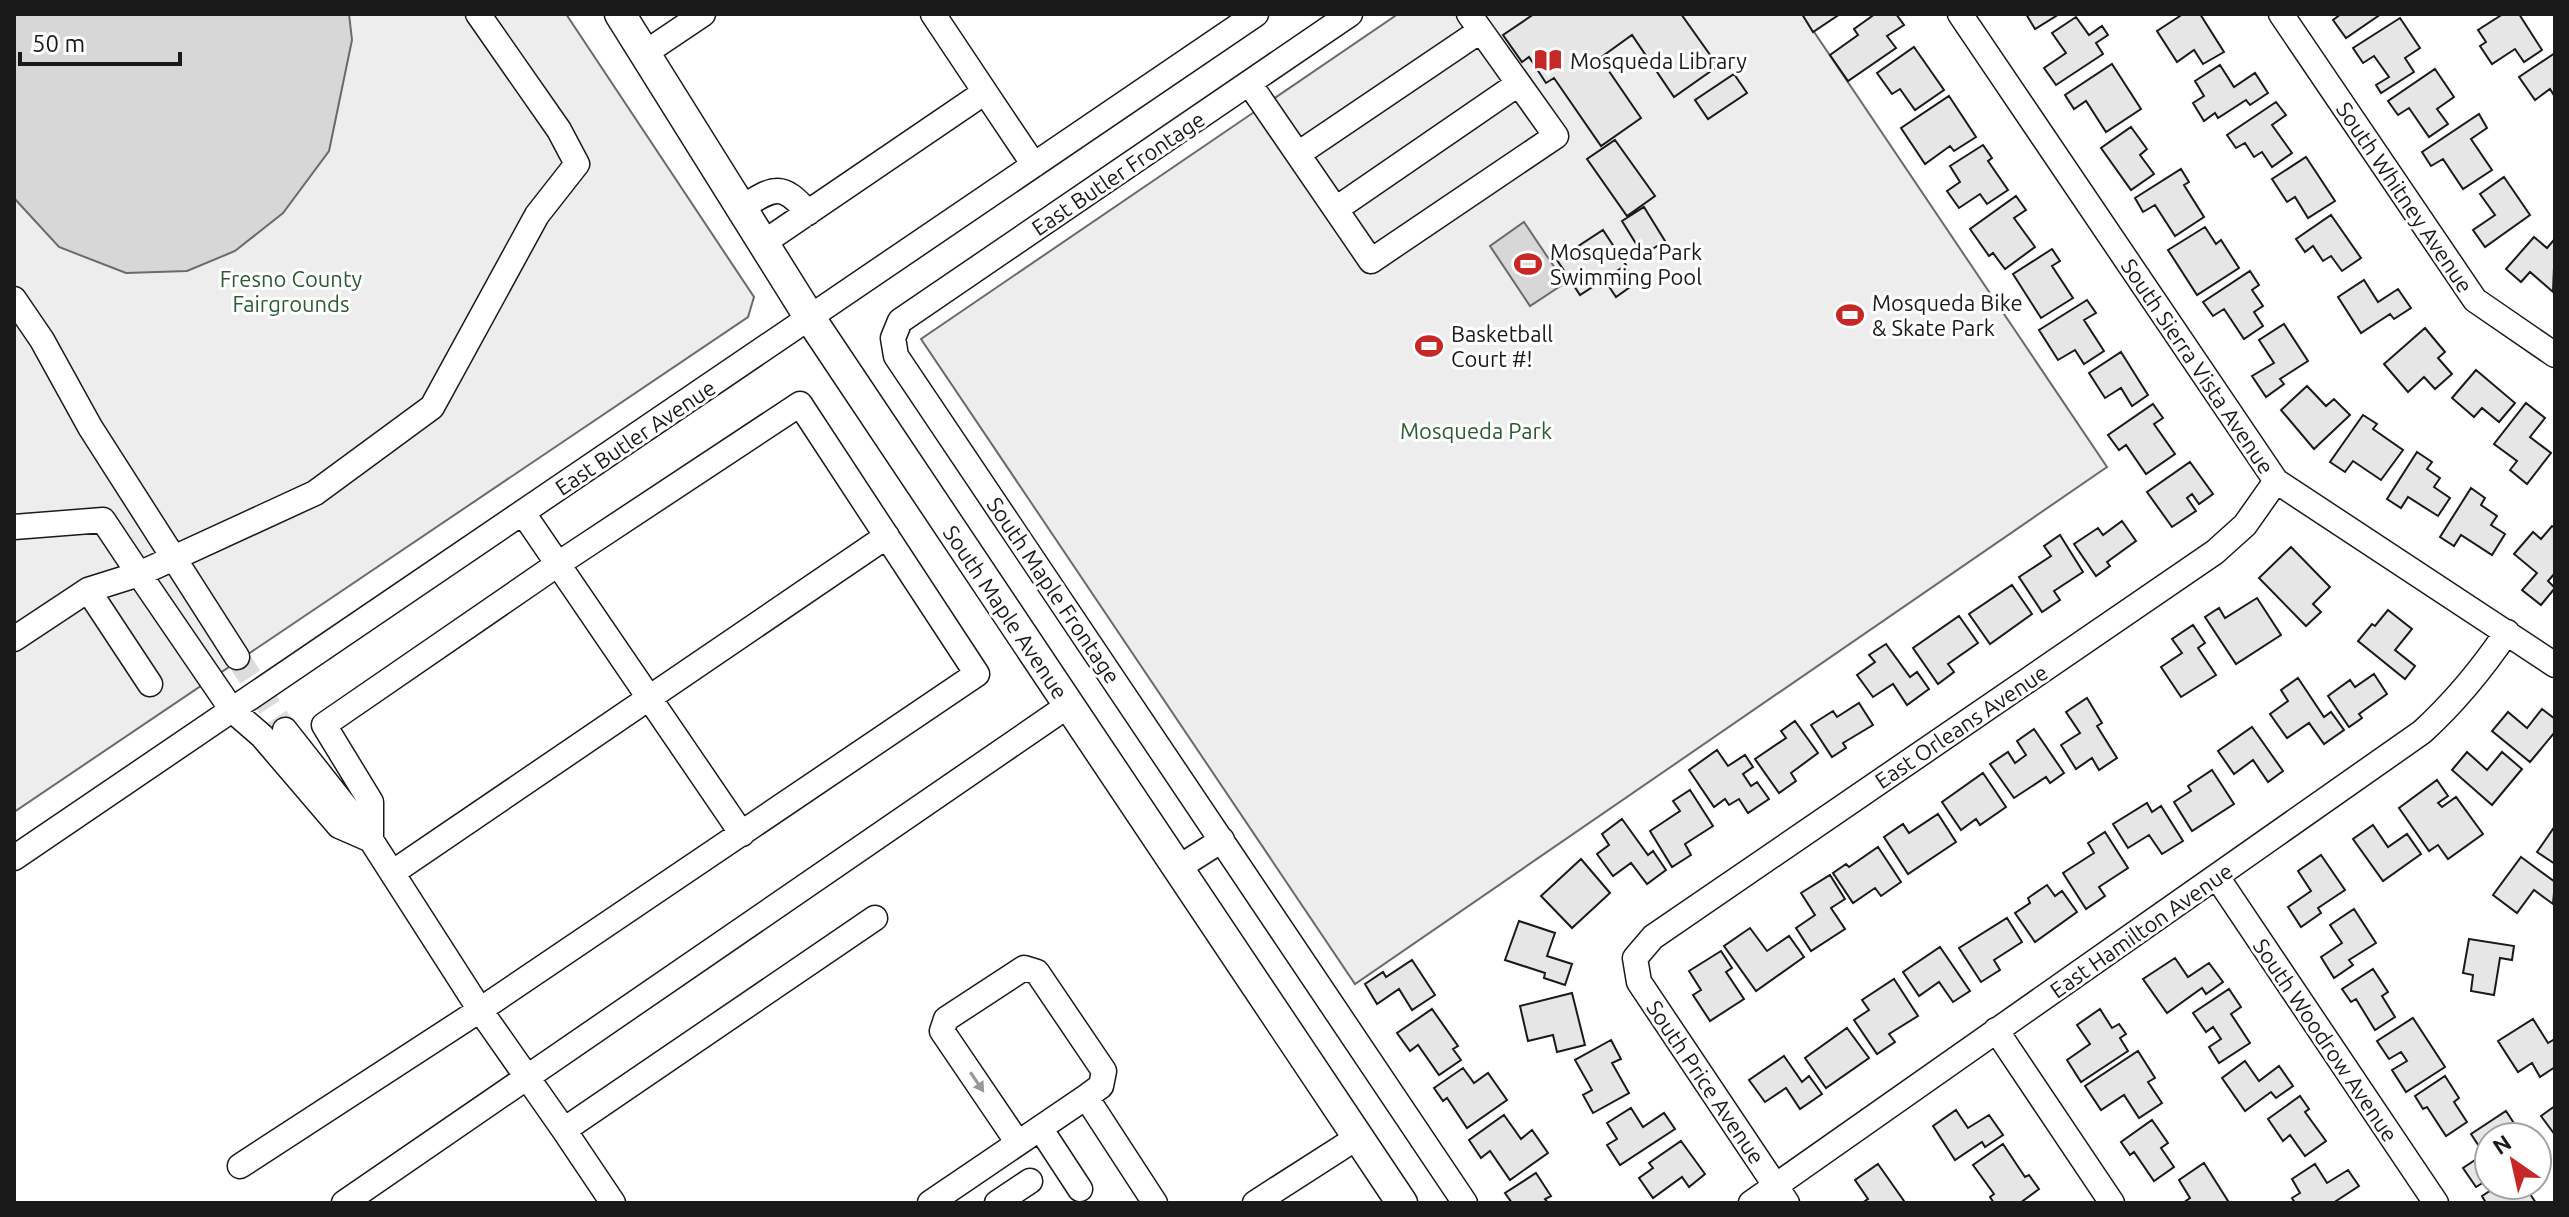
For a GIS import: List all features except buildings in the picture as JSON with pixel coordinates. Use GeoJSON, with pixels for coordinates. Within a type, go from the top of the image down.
{"type":"FeatureCollection","features":[{"type":"Feature","properties":{"kind":"main road","name":"South Maple Avenue"},"geometry":{"type":"LineString","coordinates":[[620,14],[810,318],[1402,1203]]}},
{"type":"Feature","properties":{"kind":"street"},"geometry":{"type":"LineString","coordinates":[[17,631],[88,590],[139,574],[315,493],[432,407],[537,215],[577,164],[559,130],[478,14]]}},
{"type":"Feature","properties":{"kind":"street"},"geometry":{"type":"LineString","coordinates":[[645,53],[703,14]]}},
{"type":"Feature","properties":{"kind":"street"},"geometry":{"type":"LineString","coordinates":[[933,14],[1034,165]]}},
{"type":"Feature","properties":{"kind":"street","name":"East Butler Avenue"},"geometry":{"type":"LineString","coordinates":[[14,858],[1256,14]]}},
{"type":"Feature","properties":{"kind":"street","name":"East Butler Frontage"},"geometry":{"type":"LineString","coordinates":[[893,338],[900,321],[1350,14]]}},
{"type":"Feature","properties":{"kind":"street","name":"South Sierra Vista Avenue"},"geometry":{"type":"LineString","coordinates":[[1960,14],[2276,481],[2555,665]]}},
{"type":"Feature","properties":{"kind":"street","name":"South Whitney Avenue"},"geometry":{"type":"LineString","coordinates":[[2281,14],[2475,300],[2555,355]]}},
{"type":"Feature","properties":{"kind":"street"},"geometry":{"type":"LineString","coordinates":[[1249,83],[1371,261],[1556,136],[1518,84],[1480,21],[1298,154]]}},
{"type":"Feature","properties":{"kind":"street"},"geometry":{"type":"LineString","coordinates":[[1336,209],[1518,84]]}},
{"type":"Feature","properties":{"kind":"street"},"geometry":{"type":"LineString","coordinates":[[763,243],[985,92]]}},
{"type":"Feature","properties":{"kind":"street"},"geometry":{"type":"LineString","coordinates":[[741,208],[770,190],[778,190],[798,201],[808,213]]}},
{"type":"Feature","properties":{"kind":"street"},"geometry":{"type":"LineString","coordinates":[[14,299],[42,340],[90,427],[237,657]]}},
{"type":"Feature","properties":{"kind":"street","name":"South Maple Frontage"},"geometry":{"type":"LineString","coordinates":[[893,338],[896,356],[1465,1203]]}},
{"type":"Feature","properties":{"kind":"street"},"geometry":{"type":"LineString","coordinates":[[240,1166],[480,1010],[977,674],[800,404],[558,564],[324,725],[371,802],[371,840]]}},
{"type":"Feature","properties":{"kind":"street","name":"East Orleans Avenue"},"geometry":{"type":"LineString","coordinates":[[1635,958],[1653,937],[2215,552],[2245,525],[2276,481]]}},
{"type":"Feature","properties":{"kind":"street"},"geometry":{"type":"LineString","coordinates":[[523,513],[742,834]]}},
{"type":"Feature","properties":{"kind":"street"},"geometry":{"type":"LineString","coordinates":[[14,527],[103,520],[232,710],[262,736],[339,826],[371,840]]}},
{"type":"Feature","properties":{"kind":"street"},"geometry":{"type":"LineString","coordinates":[[392,873],[887,536]]}},
{"type":"Feature","properties":{"kind":"street"},"geometry":{"type":"LineString","coordinates":[[88,590],[150,684]]}},
{"type":"Feature","properties":{"kind":"street","name":"East Hamilton Avenue"},"geometry":{"type":"LineString","coordinates":[[1751,1203],[1781,1194],[1996,1030],[2422,732],[2452,705],[2477,676],[2507,632]]}},
{"type":"Feature","properties":{"kind":"street"},"geometry":{"type":"LineString","coordinates":[[344,1203],[1069,705]]}},
{"type":"Feature","properties":{"kind":"street"},"geometry":{"type":"LineString","coordinates":[[285,730],[371,840],[480,1010],[613,1203]]}},
{"type":"Feature","properties":{"kind":"street"},"geometry":{"type":"LineString","coordinates":[[1178,868],[1222,840]]}},
{"type":"Feature","properties":{"kind":"street","name":"South Woodrow Avenue"},"geometry":{"type":"LineString","coordinates":[[2217,877],[2436,1203]]}},
{"type":"Feature","properties":{"kind":"street"},"geometry":{"type":"LineString","coordinates":[[564,1130],[875,918]]}},
{"type":"Feature","properties":{"kind":"street","name":"South Price Avenue"},"geometry":{"type":"LineString","coordinates":[[1635,958],[1639,982],[1781,1194]]}},
{"type":"Feature","properties":{"kind":"street"},"geometry":{"type":"LineString","coordinates":[[932,1202],[1086,1097],[1101,1086],[1104,1071],[1037,972],[1024,968],[946,1019],[942,1031],[1018,1143]]}},
{"type":"Feature","properties":{"kind":"street"},"geometry":{"type":"LineString","coordinates":[[1996,1030],[2112,1203]]}},
{"type":"Feature","properties":{"kind":"street"},"geometry":{"type":"LineString","coordinates":[[1086,1097],[1155,1203]]}},
{"type":"Feature","properties":{"kind":"street"},"geometry":{"type":"LineString","coordinates":[[1040,1128],[1080,1189]]}},
{"type":"Feature","properties":{"kind":"street"},"geometry":{"type":"LineString","coordinates":[[1255,1203],[1358,1137]]}},
{"type":"Feature","properties":{"kind":"street"},"geometry":{"type":"LineString","coordinates":[[997,1203],[1030,1181]]}},
{"type":"Feature","properties":{"kind":"shaded area","name":"Fresno County Fairgrounds"},"geometry":{"type":"Polygon","coordinates":[[[14,14],[566,14],[754,297],[748,317],[14,812],[14,14]]]}},
{"type":"Feature","properties":{"kind":"shaded area"},"geometry":{"type":"Polygon","coordinates":[[[14,14],[349,14],[352,40],[329,151],[283,213],[235,251],[187,271],[126,273],[59,247],[14,198],[14,14]]]}},
{"type":"Feature","properties":{"kind":"shaded area","name":"Mosqueda Park"},"geometry":{"type":"Polygon","coordinates":[[[1398,14],[1802,14],[2107,467],[1355,984],[921,339],[1398,14]]]}},
{"type":"Feature","properties":{"kind":"shaded area","name":"Mosqueda Park Swimming Pool"},"geometry":{"type":"Polygon","coordinates":[[[1524,222],[1565,283],[1530,306],[1490,246],[1524,222]]]}},
{"type":"Feature","properties":{"kind":"tunnel"},"geometry":{"type":"LineString","coordinates":[[237,657],[285,730]]}},
{"type":"Feature","properties":{"kind":"place","name":"Mosqueda Library"},"geometry":{"type":"Point","coordinates":[1548,60]}},
{"type":"Feature","properties":{"kind":"place","name":"Mosqueda Park Swimming Pool"},"geometry":{"type":"Point","coordinates":[1528,264]}},
{"type":"Feature","properties":{"kind":"place","name":"Mosqueda Bike & Skate Park"},"geometry":{"type":"Point","coordinates":[1850,315]}},
{"type":"Feature","properties":{"kind":"place","name":"Basketball Court #!"},"geometry":{"type":"Point","coordinates":[1429,346]}}]}
